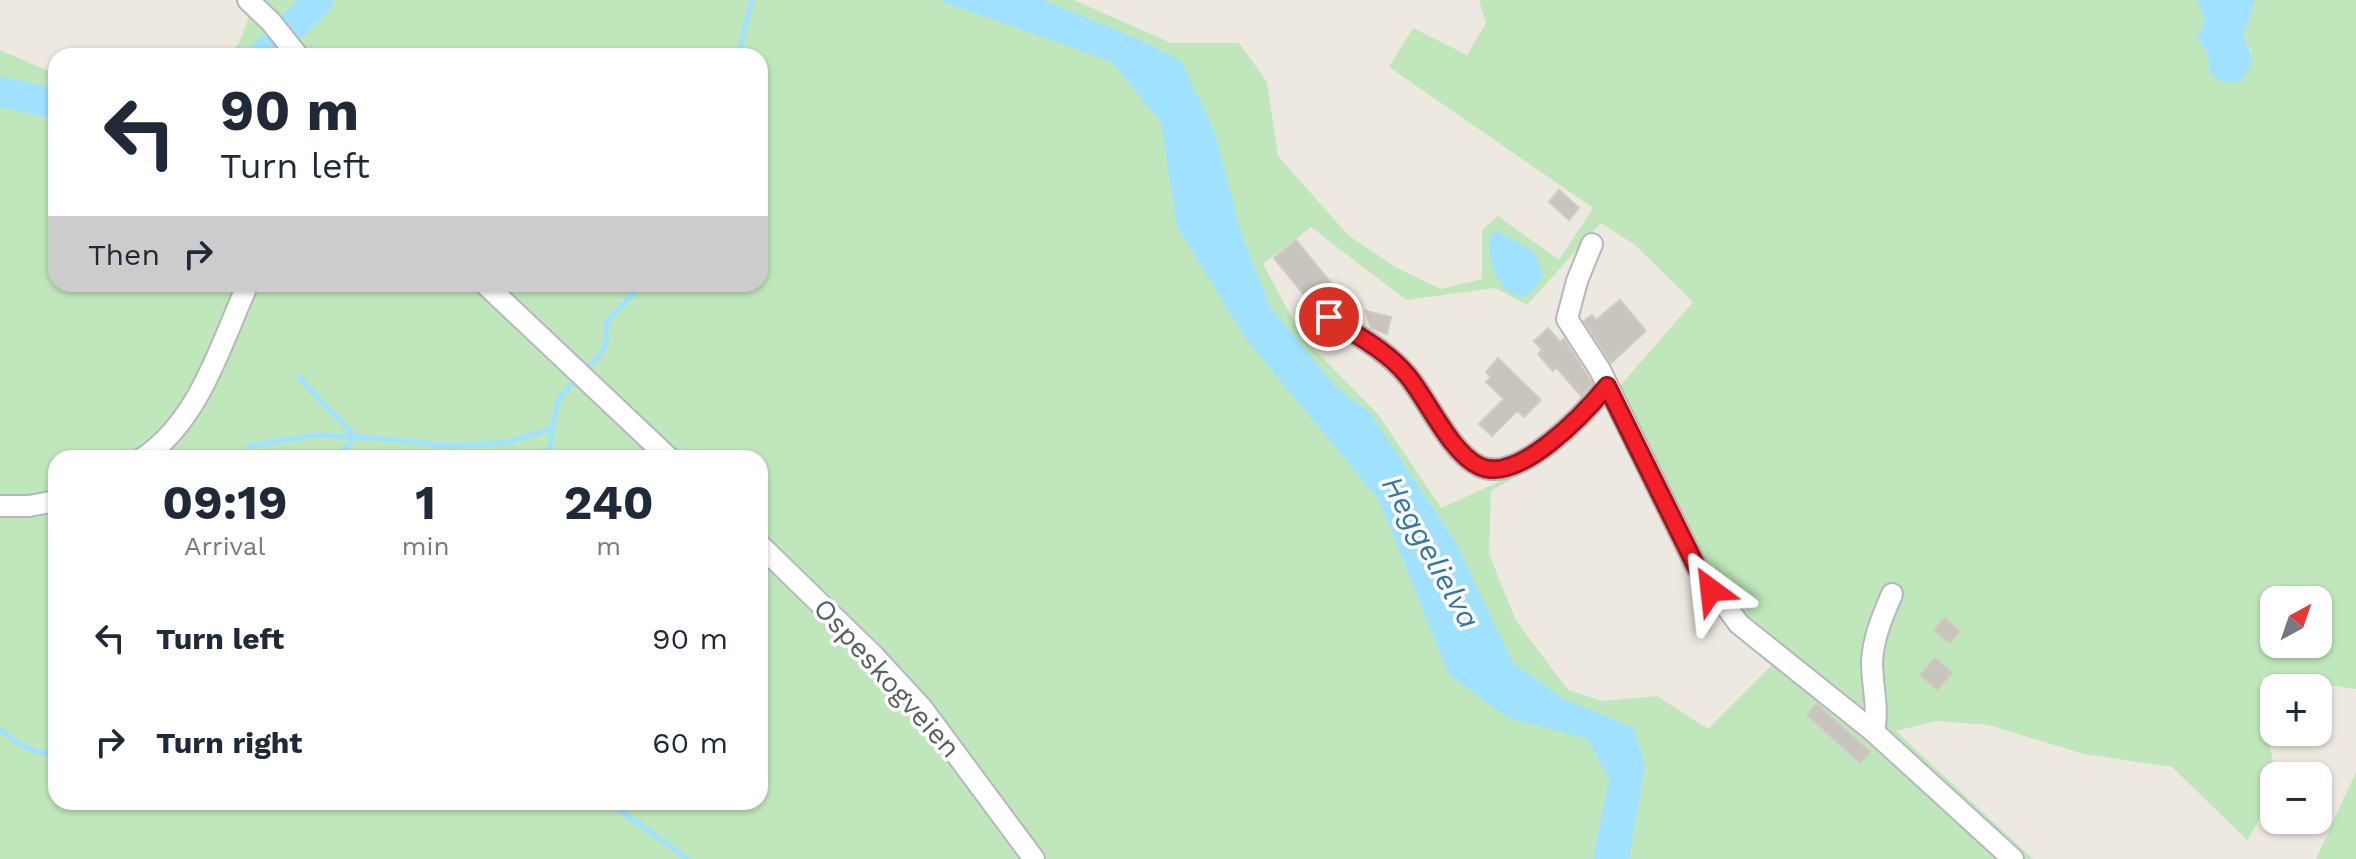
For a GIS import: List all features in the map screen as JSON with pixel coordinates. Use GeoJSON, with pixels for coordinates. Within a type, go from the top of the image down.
{"type":"FeatureCollection","features":[{"type":"Feature","properties":{"kind":"street"},"geometry":{"type":"LineString","coordinates":[[248,0],[271,22],[291,48]]}},
{"type":"Feature","properties":{"kind":"street"},"geometry":{"type":"LineString","coordinates":[[1592,244],[1577,281],[1567,319],[1607,386],[1696,566],[1725,609],[1739,624],[1874,732],[2013,859]]}},
{"type":"Feature","properties":{"kind":"street"},"geometry":{"type":"LineString","coordinates":[[152,450],[166,438],[195,400],[245,292]]}},
{"type":"Feature","properties":{"kind":"street"},"geometry":{"type":"LineString","coordinates":[[493,292],[661,450]]}},
{"type":"Feature","properties":{"kind":"street"},"geometry":{"type":"LineString","coordinates":[[1329,317],[1385,353],[1428,403],[1452,441],[1478,466],[1503,469],[1523,462],[1585,414],[1607,386]]}},
{"type":"Feature","properties":{"kind":"street"},"geometry":{"type":"LineString","coordinates":[[0,506],[48,502]]}},
{"type":"Feature","properties":{"kind":"street","name":"Ospeskogveien"},"geometry":{"type":"LineString","coordinates":[[768,553],[874,656],[922,708],[1034,859]]}},
{"type":"Feature","properties":{"kind":"street"},"geometry":{"type":"LineString","coordinates":[[1874,732],[1878,715],[1872,660],[1878,627],[1892,594]]}},
{"type":"Feature","properties":{"kind":"green space"},"geometry":{"type":"Polygon","coordinates":[[[255,0],[1074,0],[1171,43],[1239,43],[1267,82],[1278,156],[1348,235],[1397,268],[1441,289],[1482,279],[1482,230],[1498,216],[1559,260],[1593,208],[1389,67],[1413,28],[1467,55],[1486,23],[1479,0],[2197,0],[2205,20],[2197,40],[2207,52],[2210,73],[2252,53],[2243,37],[2255,0],[2356,0],[2356,689],[2332,686],[2332,674],[2260,674],[2260,746],[2270,746],[2273,762],[2260,762],[2260,818],[2247,840],[2172,767],[2084,754],[1988,725],[1936,721],[1896,731],[2033,859],[0,859],[0,50],[48,71],[48,292],[768,292],[768,48],[234,48],[239,43],[255,0]],[[1601,223],[1527,305],[1495,288],[1406,300],[1311,227],[1263,264],[1303,338],[1378,414],[1441,508],[1536,465],[1491,491],[1489,554],[1516,621],[1568,690],[1603,701],[1657,696],[1708,729],[1776,661],[1732,624],[1611,396],[1693,302],[1635,245],[1601,223]]]}},
{"type":"Feature","properties":{"kind":"green space"},"geometry":{"type":"Polygon","coordinates":[[[2356,772],[2356,859],[2316,859],[2327,834],[2332,834],[2332,824],[2356,772]]]}},
{"type":"Feature","properties":{"kind":"water"},"geometry":{"type":"Polygon","coordinates":[[[938,0],[1043,0],[1140,40],[1181,61],[1215,132],[1240,230],[1271,308],[1336,387],[1371,414],[1456,543],[1513,663],[1564,699],[1633,728],[1645,765],[1629,859],[1593,859],[1609,780],[1588,739],[1508,718],[1449,675],[1379,500],[1245,338],[1177,226],[1161,122],[1112,62],[938,0]]]}},
{"type":"Feature","properties":{"kind":"water"},"geometry":{"type":"Polygon","coordinates":[[[2197,0],[2255,0],[2243,37],[2252,61],[2239,82],[2224,83],[2210,73],[2207,52],[2197,40],[2205,20],[2197,0]]]}},
{"type":"Feature","properties":{"kind":"water"},"geometry":{"type":"Polygon","coordinates":[[[1497,231],[1534,252],[1543,274],[1538,285],[1524,297],[1507,290],[1495,274],[1489,244],[1490,235],[1497,231]]]}},
{"type":"Feature","properties":{"kind":"building"},"geometry":{"type":"Polygon","coordinates":[[[1559,190],[1579,208],[1569,220],[1549,202],[1559,190]]]}},
{"type":"Feature","properties":{"kind":"building"},"geometry":{"type":"Polygon","coordinates":[[[1296,240],[1331,283],[1309,301],[1274,258],[1296,240]]]}},
{"type":"Feature","properties":{"kind":"building"},"geometry":{"type":"Polygon","coordinates":[[[1620,300],[1646,331],[1611,363],[1584,321],[1592,315],[1596,320],[1620,300]]]}},
{"type":"Feature","properties":{"kind":"building"},"geometry":{"type":"Polygon","coordinates":[[[1366,311],[1391,317],[1387,334],[1371,328],[1366,311]]]}},
{"type":"Feature","properties":{"kind":"building"},"geometry":{"type":"Polygon","coordinates":[[[1548,328],[1560,342],[1564,339],[1592,383],[1581,396],[1556,367],[1553,371],[1538,354],[1542,350],[1534,341],[1548,328]]]}},
{"type":"Feature","properties":{"kind":"building"},"geometry":{"type":"Polygon","coordinates":[[[1498,358],[1541,400],[1524,417],[1517,411],[1492,436],[1479,424],[1504,399],[1486,382],[1491,377],[1486,372],[1498,358]]]}},
{"type":"Feature","properties":{"kind":"building"},"geometry":{"type":"Polygon","coordinates":[[[1944,618],[1960,631],[1950,643],[1934,630],[1944,618]]]}},
{"type":"Feature","properties":{"kind":"building"},"geometry":{"type":"Polygon","coordinates":[[[1935,658],[1952,673],[1937,690],[1920,675],[1935,658]]]}},
{"type":"Feature","properties":{"kind":"building"},"geometry":{"type":"Polygon","coordinates":[[[1817,704],[1870,752],[1860,763],[1807,715],[1817,704]]]}},
{"type":"Feature","properties":{"kind":"waterway","name":"Heggelielva"},"geometry":{"type":"LineString","coordinates":[[271,48],[319,0]]}},
{"type":"Feature","properties":{"kind":"waterway"},"geometry":{"type":"LineString","coordinates":[[740,48],[752,0]]}},
{"type":"Feature","properties":{"kind":"waterway","name":"Heggelielva"},"geometry":{"type":"LineString","coordinates":[[0,92],[48,102]]}},
{"type":"Feature","properties":{"kind":"waterway"},"geometry":{"type":"LineString","coordinates":[[583,371],[603,350],[606,323],[635,292]]}},
{"type":"Feature","properties":{"kind":"waterway"},"geometry":{"type":"LineString","coordinates":[[299,377],[355,437],[344,450]]}},
{"type":"Feature","properties":{"kind":"waterway"},"geometry":{"type":"LineString","coordinates":[[549,450],[557,403],[576,378]]}},
{"type":"Feature","properties":{"kind":"waterway"},"geometry":{"type":"LineString","coordinates":[[249,446],[316,435],[448,446],[505,443],[552,429]]}},
{"type":"Feature","properties":{"kind":"waterway"},"geometry":{"type":"LineString","coordinates":[[0,729],[25,747],[48,753]]}},
{"type":"Feature","properties":{"kind":"waterway"},"geometry":{"type":"LineString","coordinates":[[619,810],[688,859]]}},
{"type":"Feature","properties":{"kind":"route"},"geometry":{"type":"LineString","coordinates":[[1329,317],[1385,353],[1406,374],[1452,441],[1478,466],[1503,469],[1523,462],[1585,414],[1607,386],[1696,566],[1711,590]]}}]}
